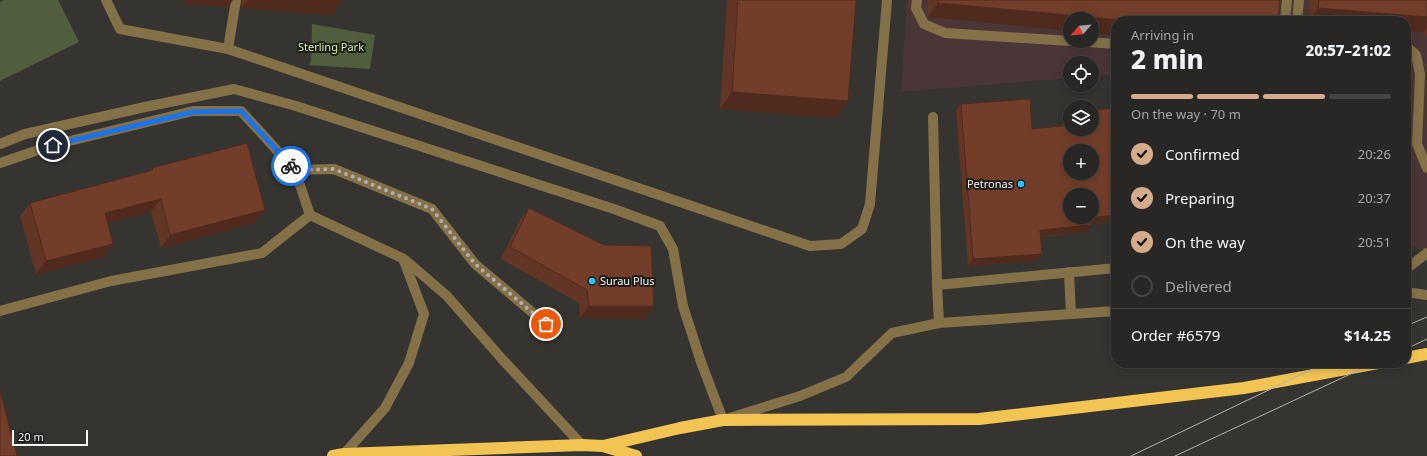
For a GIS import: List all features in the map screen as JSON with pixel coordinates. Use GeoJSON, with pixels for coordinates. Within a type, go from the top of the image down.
{"type":"FeatureCollection","features":[{"type":"Feature","properties":{"kind":"highway"},"geometry":{"type":"LineString","coordinates":[[1411,357],[1427,354]]}},
{"type":"Feature","properties":{"kind":"highway"},"geometry":{"type":"LineString","coordinates":[[603,446],[680,428],[723,420],[979,419],[1244,388],[1351,368]]}},
{"type":"Feature","properties":{"kind":"highway"},"geometry":{"type":"LineString","coordinates":[[338,455],[582,445],[603,446],[636,456]]}},
{"type":"Feature","properties":{"kind":"lane"},"geometry":{"type":"LineString","coordinates":[[106,0],[120,29],[228,49],[810,246],[841,244],[862,229],[870,204],[887,0]]}},
{"type":"Feature","properties":{"kind":"lane"},"geometry":{"type":"LineString","coordinates":[[228,49],[236,0]]}},
{"type":"Feature","properties":{"kind":"lane"},"geometry":{"type":"LineString","coordinates":[[917,0],[916,8],[924,24],[945,33],[1063,41]]}},
{"type":"Feature","properties":{"kind":"lane"},"geometry":{"type":"LineString","coordinates":[[1285,16],[1287,0]]}},
{"type":"Feature","properties":{"kind":"lane"},"geometry":{"type":"LineString","coordinates":[[1297,16],[1299,0]]}},
{"type":"Feature","properties":{"kind":"lane"},"geometry":{"type":"LineString","coordinates":[[1099,43],[1111,44]]}},
{"type":"Feature","properties":{"kind":"lane"},"geometry":{"type":"LineString","coordinates":[[1411,50],[1416,55],[1420,74],[1417,144],[1427,168]]}},
{"type":"Feature","properties":{"kind":"lane"},"geometry":{"type":"LineString","coordinates":[[0,144],[32,133],[145,107],[234,89],[303,108],[614,209],[660,226],[673,249],[683,306],[701,362],[723,420],[800,396],[846,376],[892,334],[939,322],[1111,310]]}},
{"type":"Feature","properties":{"kind":"lane"},"geometry":{"type":"LineString","coordinates":[[0,163],[53,145],[193,112],[241,111],[295,170],[310,215],[404,259],[447,296],[502,359],[582,445]]}},
{"type":"Feature","properties":{"kind":"lane"},"geometry":{"type":"LineString","coordinates":[[932,117],[939,322]]}},
{"type":"Feature","properties":{"kind":"lane"},"geometry":{"type":"LineString","coordinates":[[295,170],[334,169],[432,209],[475,264],[546,324]]}},
{"type":"Feature","properties":{"kind":"lane"},"geometry":{"type":"LineString","coordinates":[[0,311],[111,281],[262,253],[310,215]]}},
{"type":"Feature","properties":{"kind":"lane"},"geometry":{"type":"LineString","coordinates":[[1411,265],[1427,253]]}},
{"type":"Feature","properties":{"kind":"lane"},"geometry":{"type":"LineString","coordinates":[[338,455],[385,408],[409,363],[424,314],[404,259]]}},
{"type":"Feature","properties":{"kind":"lane"},"geometry":{"type":"LineString","coordinates":[[937,285],[1111,268]]}},
{"type":"Feature","properties":{"kind":"lane"},"geometry":{"type":"LineString","coordinates":[[1069,272],[1071,314]]}},
{"type":"Feature","properties":{"kind":"lane"},"geometry":{"type":"LineString","coordinates":[[1411,293],[1427,295]]}},
{"type":"Feature","properties":{"kind":"shaded area"},"geometry":{"type":"Polygon","coordinates":[[[907,0],[1427,0],[1427,251],[1411,246],[1411,16],[1111,16],[1111,74],[1099,75],[1099,56],[1063,56],[1063,79],[901,92],[907,0]]]}},
{"type":"Feature","properties":{"kind":"green space"},"geometry":{"type":"Polygon","coordinates":[[[4,0],[58,0],[79,42],[0,81],[0,2],[4,0]]]}},
{"type":"Feature","properties":{"kind":"green space","name":"Sterling Park"},"geometry":{"type":"Polygon","coordinates":[[[312,24],[375,35],[370,69],[309,65],[311,60],[312,24]]]}},
{"type":"Feature","properties":{"kind":"building"},"geometry":{"type":"Polygon","coordinates":[[[738,0],[856,0],[848,101],[732,92],[738,0]]]}},
{"type":"Feature","properties":{"kind":"building"},"geometry":{"type":"Polygon","coordinates":[[[937,0],[1280,0],[1278,16],[1111,16],[1111,19],[1099,18],[1099,12],[1063,12],[1063,15],[938,3],[937,0]]]}},
{"type":"Feature","properties":{"kind":"building"},"geometry":{"type":"Polygon","coordinates":[[[1319,0],[1427,0],[1427,17],[1318,8],[1319,0]]]}},
{"type":"Feature","properties":{"kind":"building","name":"Petronas"},"geometry":{"type":"Polygon","coordinates":[[[1030,99],[1032,129],[1063,126],[1063,136],[1099,136],[1099,109],[1111,108],[1111,216],[1099,217],[1099,188],[1063,188],[1063,224],[1091,225],[1040,230],[1042,254],[973,259],[961,104],[1030,99]]]}},
{"type":"Feature","properties":{"kind":"building"},"geometry":{"type":"Polygon","coordinates":[[[247,143],[265,210],[170,235],[161,199],[105,213],[113,244],[46,261],[30,203],[153,170],[152,168],[247,143]]]}},
{"type":"Feature","properties":{"kind":"building","name":"Surau Plus"},"geometry":{"type":"Polygon","coordinates":[[[529,208],[604,245],[651,246],[654,306],[589,306],[587,290],[510,247],[529,208]]]}},
{"type":"Feature","properties":{"kind":"building"},"geometry":{"type":"Polygon","coordinates":[[[0,390],[17,456],[0,456],[0,390]]]}},
{"type":"Feature","properties":{"kind":"tram line"},"geometry":{"type":"LineString","coordinates":[[1411,324],[1427,317]]}},
{"type":"Feature","properties":{"kind":"tram line"},"geometry":{"type":"LineString","coordinates":[[1411,347],[1427,339]]}},
{"type":"Feature","properties":{"kind":"tram line"},"geometry":{"type":"LineString","coordinates":[[1131,456],[1315,368]]}},
{"type":"Feature","properties":{"kind":"tram line"},"geometry":{"type":"LineString","coordinates":[[1175,456],[1363,368]]}},
{"type":"Feature","properties":{"kind":"way so far"},"geometry":{"type":"LineString","coordinates":[[291,166],[295,170],[334,169],[432,209],[475,264],[546,324]]}},
{"type":"Feature","properties":{"kind":"place","name":"Petronas"},"geometry":{"type":"Point","coordinates":[1021,184]}},
{"type":"Feature","properties":{"kind":"place","name":"Surau Plus"},"geometry":{"type":"Point","coordinates":[592,281]}},
{"type":"Feature","properties":{"kind":"route"},"geometry":{"type":"LineString","coordinates":[[53,145],[193,112],[241,111],[291,166]]}}]}
